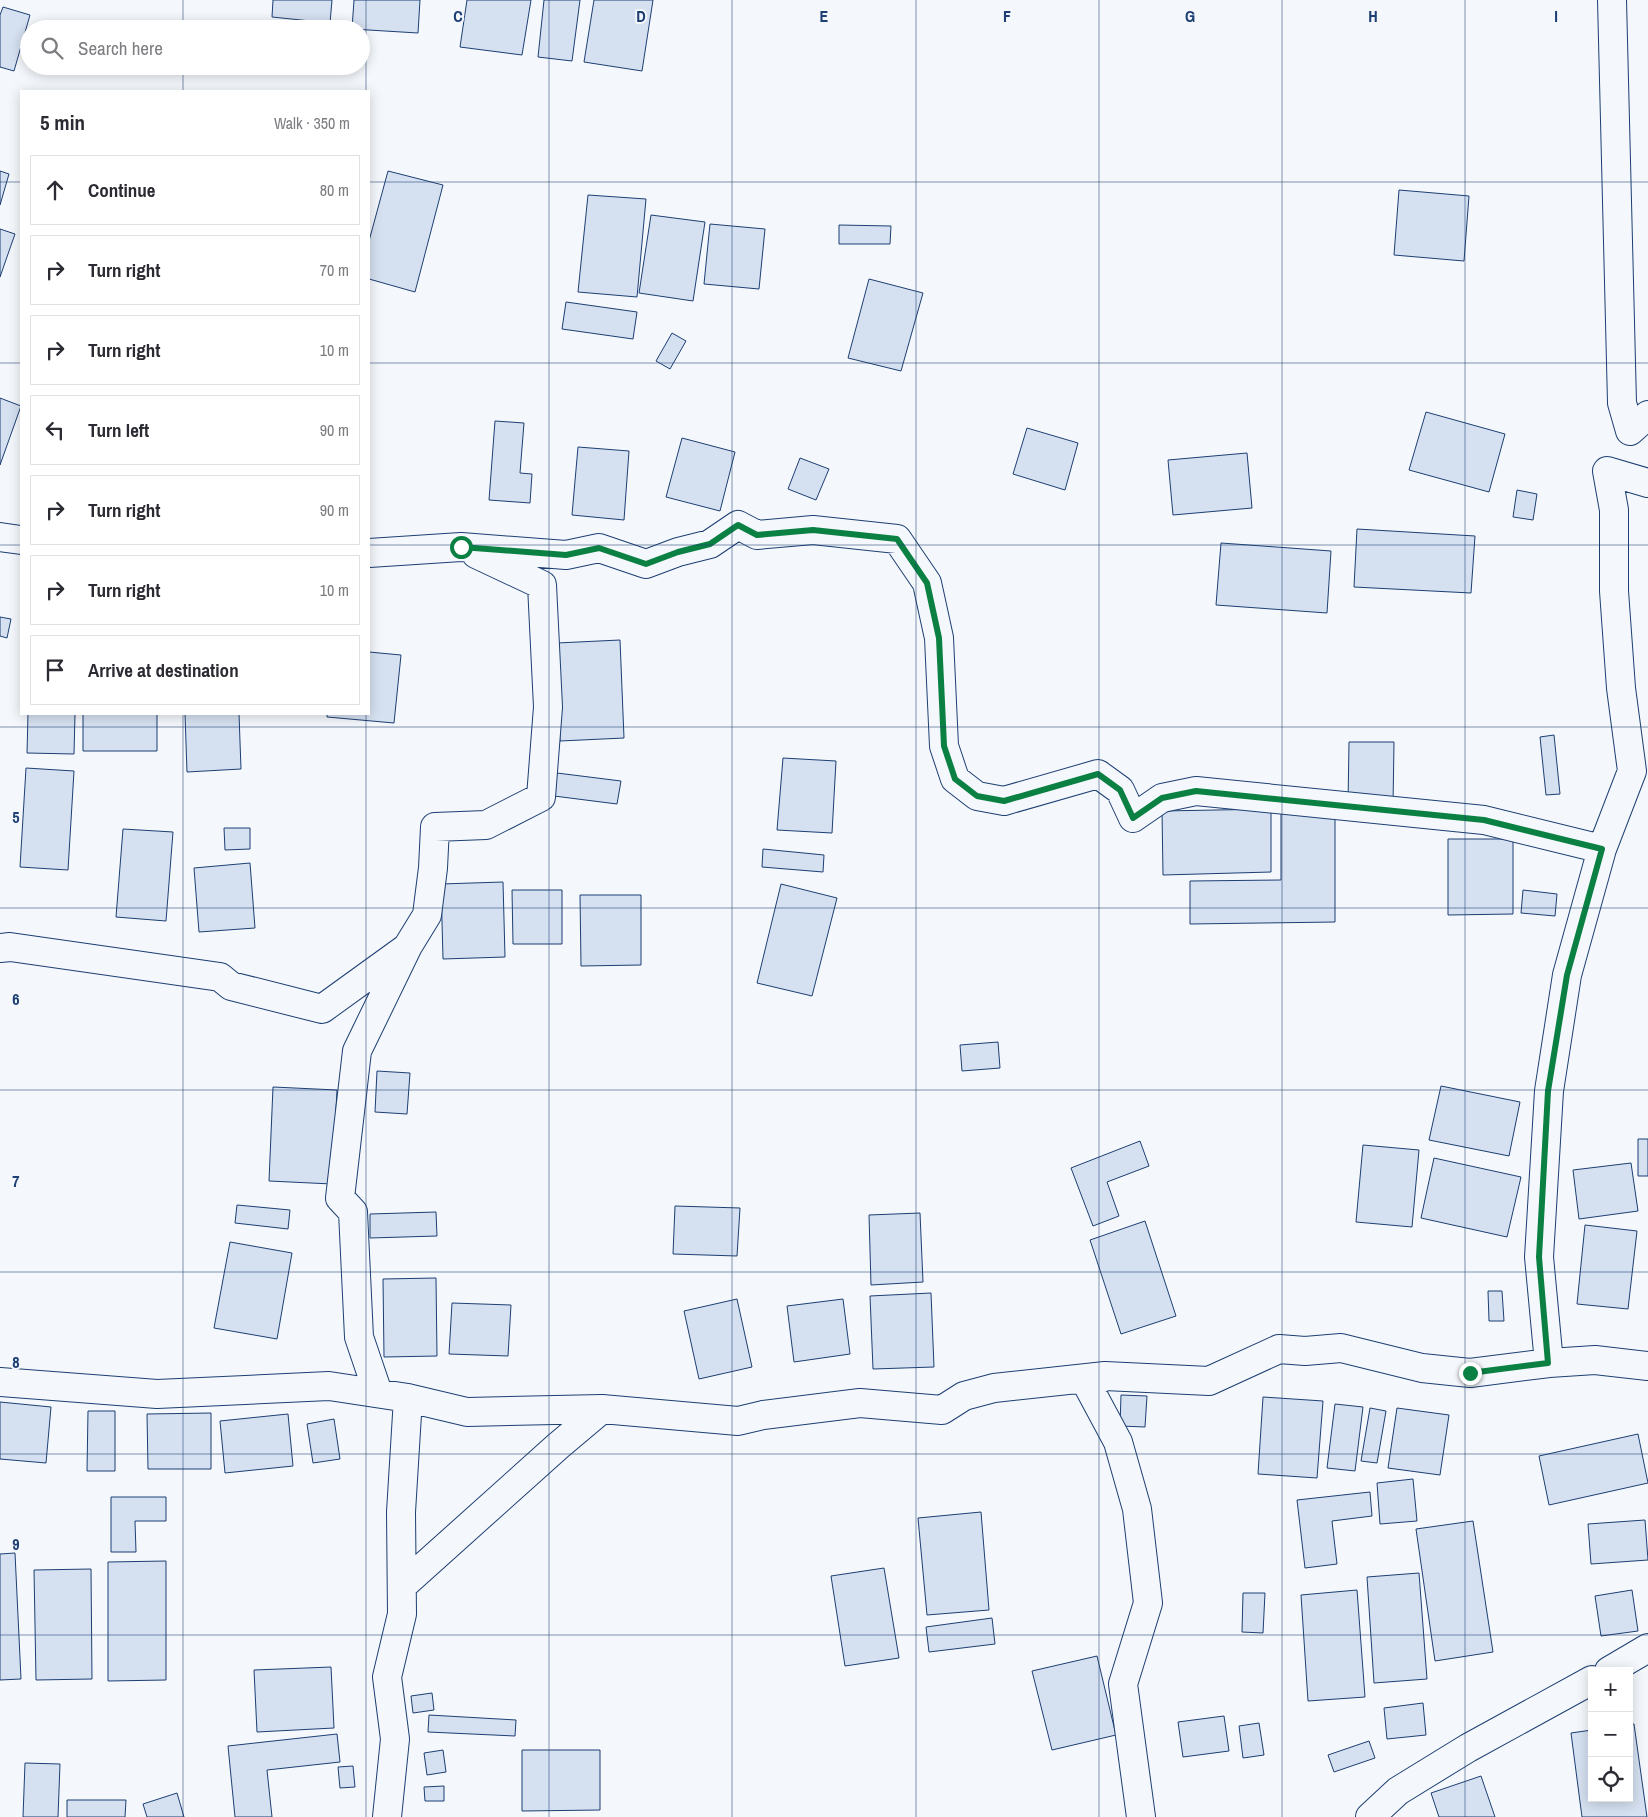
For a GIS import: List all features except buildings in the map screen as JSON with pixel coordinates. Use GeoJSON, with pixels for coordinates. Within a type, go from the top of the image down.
{"type":"FeatureCollection","features":[{"type":"Feature","properties":{"kind":"street"},"geometry":{"type":"LineString","coordinates":[[1612,0],[1622,403],[1630,431],[1648,415]]}},
{"type":"Feature","properties":{"kind":"street"},"geometry":{"type":"LineString","coordinates":[[1548,1363],[1539,1257],[1548,1091],[1567,975],[1602,849],[1632,771],[1621,688],[1614,591],[1614,510],[1607,470],[1648,483]]}},
{"type":"Feature","properties":{"kind":"street"},"geometry":{"type":"LineString","coordinates":[[370,553],[461,547],[566,555],[599,548],[646,564],[678,552],[710,544],[738,525],[757,535],[813,530],[897,539],[927,583],[939,638],[944,746],[955,779],[977,796],[1004,801],[1098,774],[1120,790],[1133,818],[1162,798],[1196,791],[1484,820],[1602,849]]}},
{"type":"Feature","properties":{"kind":"street"},"geometry":{"type":"LineString","coordinates":[[0,537],[20,540]]}},
{"type":"Feature","properties":{"kind":"street"},"geometry":{"type":"LineString","coordinates":[[378,1393],[360,1337],[353,1212],[340,1198],[357,1051],[408,946],[428,915],[435,827],[486,825],[541,797],[548,707],[542,585],[461,547]]}},
{"type":"Feature","properties":{"kind":"street"},"geometry":{"type":"LineString","coordinates":[[0,948],[10,947],[220,977],[231,986],[322,1009],[408,946]]}},
{"type":"Feature","properties":{"kind":"street"},"geometry":{"type":"LineString","coordinates":[[0,1382],[156,1394],[329,1386],[408,1398],[467,1412],[602,1409],[738,1421],[763,1415],[860,1403],[942,1410],[964,1396],[994,1388],[1105,1376],[1209,1381],[1279,1349],[1305,1351],[1341,1348],[1422,1368],[1470,1373],[1548,1363],[1595,1360],[1648,1366]]}},
{"type":"Feature","properties":{"kind":"street"},"geometry":{"type":"LineString","coordinates":[[1105,1376],[1088,1386],[1118,1442],[1137,1509],[1148,1602],[1123,1684],[1141,1817]]}},
{"type":"Feature","properties":{"kind":"street"},"geometry":{"type":"LineString","coordinates":[[387,1817],[395,1739],[387,1678],[402,1614],[401,1512],[408,1398]]}},
{"type":"Feature","properties":{"kind":"street"},"geometry":{"type":"LineString","coordinates":[[402,1586],[602,1409]]}},
{"type":"Feature","properties":{"kind":"street"},"geometry":{"type":"LineString","coordinates":[[1616,1667],[1648,1648]]}},
{"type":"Feature","properties":{"kind":"street"},"geometry":{"type":"LineString","coordinates":[[1370,1817],[1406,1786],[1468,1748],[1588,1682]]}},
{"type":"Feature","properties":{"kind":"route"},"geometry":{"type":"LineString","coordinates":[[461,547],[566,555],[599,548],[646,564],[678,552],[710,544],[738,525],[757,535],[813,530],[897,539],[927,583],[939,638],[944,746],[955,779],[977,796],[1004,801],[1098,774],[1120,790],[1133,818],[1162,798],[1196,791],[1484,820],[1602,849],[1567,975],[1548,1091],[1539,1257],[1548,1363],[1470,1373]]}}]}
